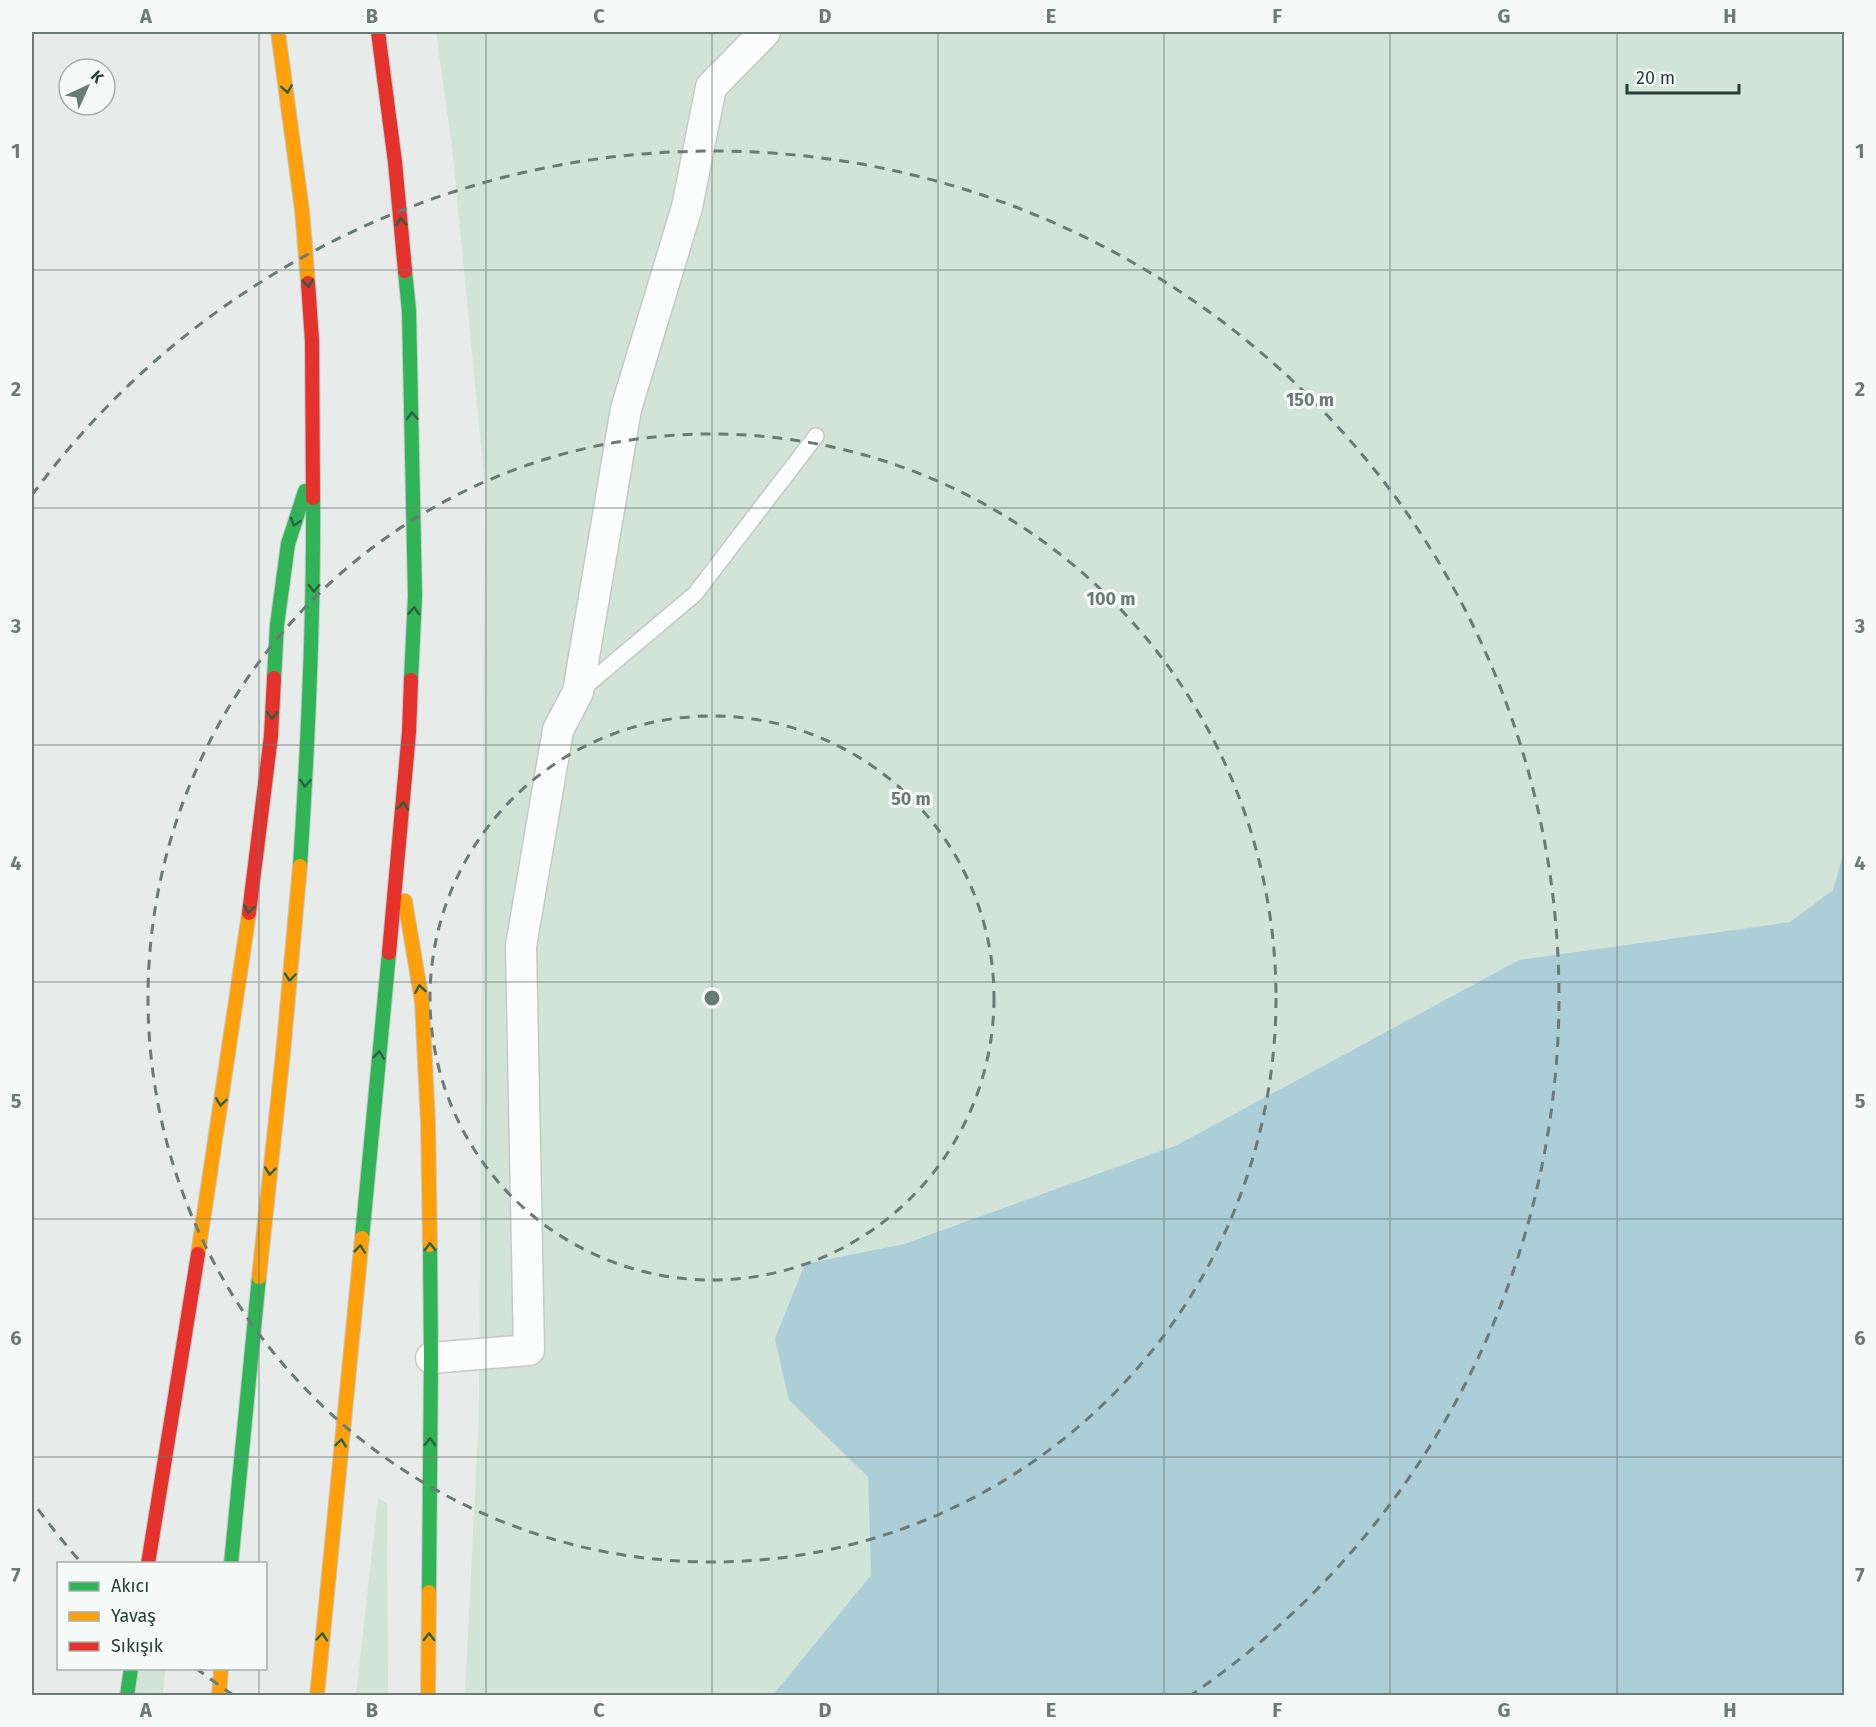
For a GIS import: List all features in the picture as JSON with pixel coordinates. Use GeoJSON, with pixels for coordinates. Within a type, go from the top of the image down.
{"type":"FeatureCollection","features":[{"type":"Feature","properties":{"kind":"highway"},"geometry":{"type":"LineString","coordinates":[[231,1562],[299,886],[309,733],[314,600],[312,341],[304,234],[289,103],[278,32]]}},
{"type":"Feature","properties":{"kind":"highway"},"geometry":{"type":"LineString","coordinates":[[317,1695],[398,864],[409,732],[415,596],[409,311],[396,162],[378,32]]}},
{"type":"Feature","properties":{"kind":"highway"},"geometry":{"type":"LineString","coordinates":[[148,1562],[204,1218],[257,859],[271,736],[277,626],[288,544],[313,466]]}},
{"type":"Feature","properties":{"kind":"highway"},"geometry":{"type":"LineString","coordinates":[[398,864],[422,1002],[428,1123],[432,1358],[428,1695]]}},
{"type":"Feature","properties":{"kind":"highway"},"geometry":{"type":"LineString","coordinates":[[127,1695],[131,1670]]}},
{"type":"Feature","properties":{"kind":"highway"},"geometry":{"type":"LineString","coordinates":[[219,1695],[221,1670]]}},
{"type":"Feature","properties":{"kind":"street"},"geometry":{"type":"LineString","coordinates":[[432,1358],[529,1350],[521,946],[558,730],[578,692],[626,409],[687,207],[711,87],[765,32]]}},
{"type":"Feature","properties":{"kind":"lane"},"geometry":{"type":"LineString","coordinates":[[578,692],[695,594],[816,436]]}},
{"type":"Feature","properties":{"kind":"green space"},"geometry":{"type":"Polygon","coordinates":[[[436,32],[1844,32],[1844,851],[1833,890],[1790,922],[1519,960],[1177,1145],[904,1244],[805,1264],[789,1400],[868,1477],[871,1575],[773,1695],[465,1695],[479,1412],[485,486],[452,147],[436,32]]]}},
{"type":"Feature","properties":{"kind":"green space"},"geometry":{"type":"Polygon","coordinates":[[[378,1498],[387,1503],[388,1695],[356,1695],[378,1498]]]}},
{"type":"Feature","properties":{"kind":"green space"},"geometry":{"type":"Polygon","coordinates":[[[137,1670],[165,1670],[163,1695],[135,1696],[137,1670]]]}},
{"type":"Feature","properties":{"kind":"water"},"geometry":{"type":"Polygon","coordinates":[[[1844,851],[1844,1695],[773,1695],[871,1575],[868,1477],[789,1400],[775,1339],[805,1264],[904,1244],[1177,1145],[1519,960],[1790,922],[1833,890],[1844,851]]]}},
{"type":"Feature","properties":{"kind":"traffic: fast"},"geometry":{"type":"LineString","coordinates":[[405,271],[409,311],[415,596],[411,680]]}},
{"type":"Feature","properties":{"kind":"traffic: fast"},"geometry":{"type":"LineString","coordinates":[[274,678],[277,625],[288,544],[305,491]]}},
{"type":"Feature","properties":{"kind":"traffic: fast"},"geometry":{"type":"LineString","coordinates":[[300,866],[310,682],[313,498]]}},
{"type":"Feature","properties":{"kind":"traffic: fast"},"geometry":{"type":"LineString","coordinates":[[362,1238],[389,953]]}},
{"type":"Feature","properties":{"kind":"traffic: fast"},"geometry":{"type":"LineString","coordinates":[[429,1592],[430,1245]]}},
{"type":"Feature","properties":{"kind":"traffic: fast"},"geometry":{"type":"LineString","coordinates":[[231,1562],[259,1277]]}},
{"type":"Feature","properties":{"kind":"traffic: fast"},"geometry":{"type":"LineString","coordinates":[[127,1696],[131,1670]]}},
{"type":"Feature","properties":{"kind":"traffic: slow"},"geometry":{"type":"LineString","coordinates":[[278,32],[302,210],[308,283]]}},
{"type":"Feature","properties":{"kind":"traffic: slow"},"geometry":{"type":"LineString","coordinates":[[259,1277],[300,866]]}},
{"type":"Feature","properties":{"kind":"traffic: slow"},"geometry":{"type":"LineString","coordinates":[[405,901],[422,1002],[428,1123],[430,1245]]}},
{"type":"Feature","properties":{"kind":"traffic: slow"},"geometry":{"type":"LineString","coordinates":[[198,1254],[249,913]]}},
{"type":"Feature","properties":{"kind":"traffic: slow"},"geometry":{"type":"LineString","coordinates":[[317,1696],[362,1238]]}},
{"type":"Feature","properties":{"kind":"traffic: slow"},"geometry":{"type":"LineString","coordinates":[[428,1696],[429,1592]]}},
{"type":"Feature","properties":{"kind":"traffic: slow"},"geometry":{"type":"LineString","coordinates":[[219,1696],[221,1670]]}},
{"type":"Feature","properties":{"kind":"traffic: jam"},"geometry":{"type":"LineString","coordinates":[[378,32],[395,162],[405,271]]}},
{"type":"Feature","properties":{"kind":"traffic: jam"},"geometry":{"type":"LineString","coordinates":[[308,283],[312,341],[313,498]]}},
{"type":"Feature","properties":{"kind":"traffic: jam"},"geometry":{"type":"LineString","coordinates":[[249,913],[271,736],[274,678]]}},
{"type":"Feature","properties":{"kind":"traffic: jam"},"geometry":{"type":"LineString","coordinates":[[389,953],[409,732],[411,680]]}},
{"type":"Feature","properties":{"kind":"traffic: jam"},"geometry":{"type":"LineString","coordinates":[[148,1562],[198,1254]]}}]}
